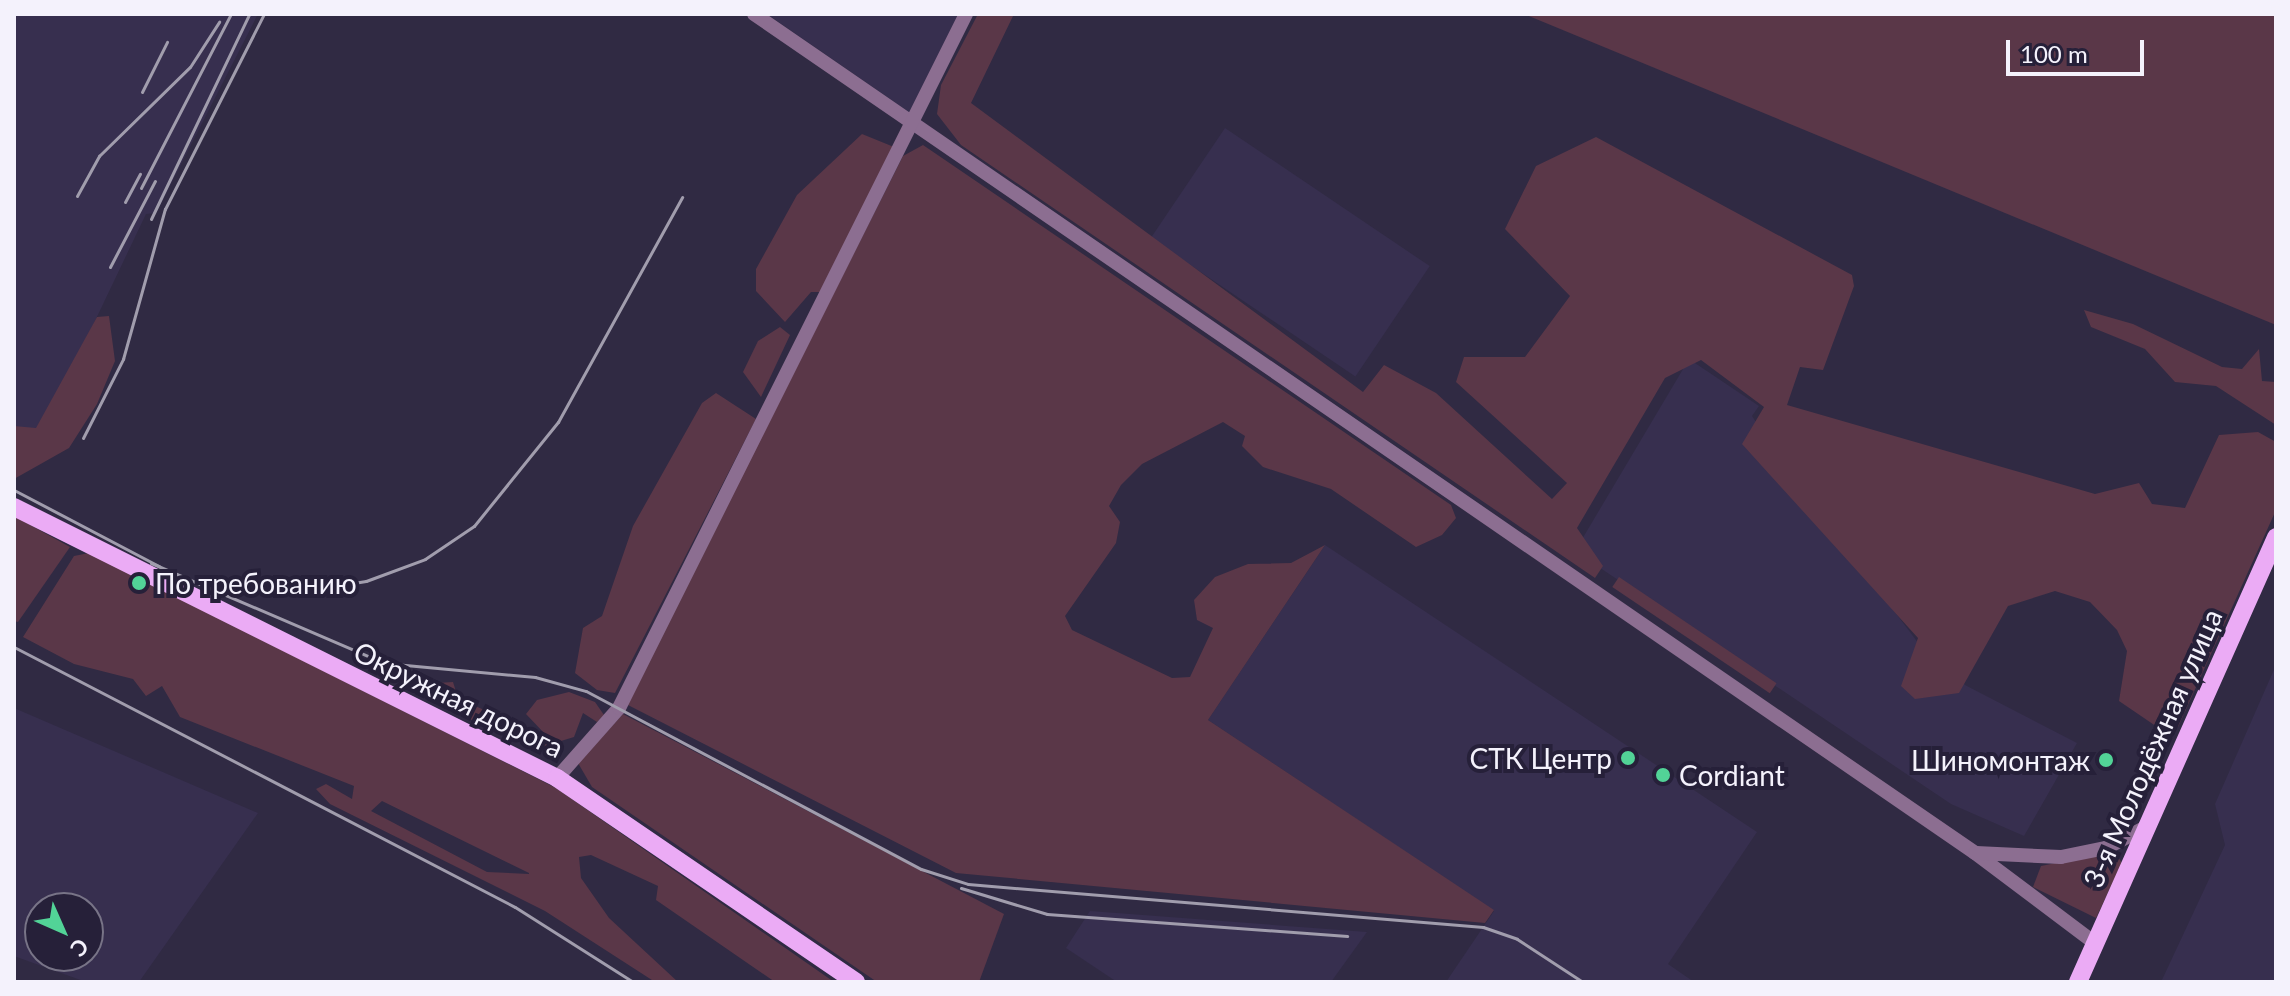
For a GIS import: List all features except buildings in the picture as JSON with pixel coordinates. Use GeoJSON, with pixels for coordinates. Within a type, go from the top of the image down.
{"type":"FeatureCollection","features":[{"type":"Feature","properties":{"kind":"main road","name":"Окружная дорога"},"geometry":{"type":"LineString","coordinates":[[14,507],[557,778],[856,982]]}},
{"type":"Feature","properties":{"kind":"main road","name":"3-я Молодёжная улица"},"geometry":{"type":"LineString","coordinates":[[2078,982],[2276,537]]}},
{"type":"Feature","properties":{"kind":"street"},"geometry":{"type":"LineString","coordinates":[[754,14],[911,127],[1975,853],[2095,943]]}},
{"type":"Feature","properties":{"kind":"street"},"geometry":{"type":"LineString","coordinates":[[557,778],[619,708],[966,14]]}},
{"type":"Feature","properties":{"kind":"street"},"geometry":{"type":"LineString","coordinates":[[1975,853],[2061,857],[2106,848],[2148,826]]}},
{"type":"Feature","properties":{"kind":"shaded area"},"geometry":{"type":"Polygon","coordinates":[[[14,14],[258,14],[156,213],[146,214],[22,474],[14,470],[14,14]]]}},
{"type":"Feature","properties":{"kind":"shaded area"},"geometry":{"type":"Polygon","coordinates":[[[767,14],[962,14],[912,114],[767,14]]]}},
{"type":"Feature","properties":{"kind":"shaded area"},"geometry":{"type":"Polygon","coordinates":[[[978,14],[1014,14],[971,103],[1363,392],[1384,365],[1436,393],[1552,499],[1567,483],[1456,382],[1464,357],[1525,357],[1570,296],[1505,229],[1536,166],[1596,137],[1852,275],[1854,286],[1823,370],[1800,367],[1787,405],[2095,494],[2139,483],[2152,504],[2185,508],[2219,435],[2258,432],[2276,442],[2276,510],[2178,727],[2166,733],[2119,701],[2127,651],[2117,630],[2090,602],[2055,591],[2008,606],[1959,693],[1915,699],[1901,686],[1918,638],[1742,444],[1764,407],[1701,360],[1665,378],[1577,528],[1603,566],[1595,578],[961,145],[937,114],[941,85],[978,14]]]}},
{"type":"Feature","properties":{"kind":"shaded area"},"geometry":{"type":"Polygon","coordinates":[[[1524,14],[2276,14],[2276,325],[1524,14]]]}},
{"type":"Feature","properties":{"kind":"shaded area"},"geometry":{"type":"Polygon","coordinates":[[[1225,128],[1430,266],[1355,376],[1151,238],[1225,128]]]}},
{"type":"Feature","properties":{"kind":"shaded area"},"geometry":{"type":"Polygon","coordinates":[[[862,134],[894,147],[820,292],[811,292],[785,322],[756,291],[756,269],[797,195],[862,134]]]}},
{"type":"Feature","properties":{"kind":"shaded area"},"geometry":{"type":"Polygon","coordinates":[[[923,145],[1451,505],[1456,518],[1442,535],[1416,547],[1331,489],[1263,467],[1242,446],[1245,436],[1223,422],[1142,464],[1121,485],[1109,506],[1120,522],[1116,543],[1065,616],[1072,630],[1172,678],[1190,677],[1213,628],[1197,620],[1194,600],[1215,577],[1248,564],[1291,563],[1325,545],[1208,720],[1494,910],[1485,923],[956,873],[626,704],[903,156],[923,145]]]}},
{"type":"Feature","properties":{"kind":"shaded area"},"geometry":{"type":"Polygon","coordinates":[[[2084,310],[2133,324],[2222,367],[2242,369],[2259,349],[2262,381],[2276,382],[2276,425],[2216,386],[2175,382],[2145,349],[2091,327],[2084,310]]]}},
{"type":"Feature","properties":{"kind":"shaded area"},"geometry":{"type":"Polygon","coordinates":[[[109,316],[115,361],[97,404],[69,448],[14,479],[14,426],[36,428],[97,317],[109,316]]]}},
{"type":"Feature","properties":{"kind":"shaded area"},"geometry":{"type":"Polygon","coordinates":[[[780,327],[790,335],[761,397],[743,372],[758,341],[780,327]]]}},
{"type":"Feature","properties":{"kind":"shaded area"},"geometry":{"type":"Polygon","coordinates":[[[1689,359],[1759,406],[1752,416],[1787,469],[1919,644],[1925,638],[1965,685],[2077,743],[2024,836],[1951,804],[1575,551],[1689,359]]]}},
{"type":"Feature","properties":{"kind":"shaded area"},"geometry":{"type":"Polygon","coordinates":[[[716,393],[756,419],[615,693],[597,690],[575,673],[583,628],[602,616],[633,526],[702,403],[716,393]]]}},
{"type":"Feature","properties":{"kind":"shaded area"},"geometry":{"type":"Polygon","coordinates":[[[14,516],[70,547],[18,622],[14,621],[14,516]]]}},
{"type":"Feature","properties":{"kind":"shaded area"},"geometry":{"type":"Polygon","coordinates":[[[1325,545],[1757,832],[1668,964],[1694,982],[1446,982],[1494,911],[1208,720],[1325,545]]]}},
{"type":"Feature","properties":{"kind":"shaded area"},"geometry":{"type":"Polygon","coordinates":[[[89,553],[556,788],[834,982],[775,982],[656,900],[658,886],[591,855],[579,857],[581,878],[609,918],[678,982],[655,982],[545,911],[330,804],[316,789],[326,784],[352,799],[354,786],[180,717],[162,686],[146,696],[133,679],[74,664],[23,637],[74,556],[89,553]],[[382,801],[371,811],[487,872],[529,873],[382,801]]]}},
{"type":"Feature","properties":{"kind":"shaded area"},"geometry":{"type":"Polygon","coordinates":[[[1619,577],[1777,683],[1770,693],[1612,587],[1619,577]]]}},
{"type":"Feature","properties":{"kind":"shaded area"},"geometry":{"type":"Polygon","coordinates":[[[2276,665],[2276,982],[2161,982],[2225,845],[2215,804],[2276,665]]]}},
{"type":"Feature","properties":{"kind":"shaded area"},"geometry":{"type":"Polygon","coordinates":[[[453,682],[458,698],[484,710],[504,735],[440,705],[438,683],[453,682]]]}},
{"type":"Feature","properties":{"kind":"shaded area"},"geometry":{"type":"Polygon","coordinates":[[[569,692],[595,702],[604,715],[597,722],[583,713],[574,737],[538,748],[544,733],[526,714],[537,700],[569,692]]]}},
{"type":"Feature","properties":{"kind":"shaded area"},"geometry":{"type":"Polygon","coordinates":[[[14,708],[258,813],[139,982],[86,982],[58,972],[104,972],[104,892],[24,892],[24,960],[14,956],[14,708]]]}},
{"type":"Feature","properties":{"kind":"shaded area"},"geometry":{"type":"Polygon","coordinates":[[[623,714],[1004,914],[979,982],[877,982],[592,787],[578,763],[623,714]]]}},
{"type":"Feature","properties":{"kind":"shaded area"},"geometry":{"type":"Polygon","coordinates":[[[2114,851],[2122,863],[2096,918],[2033,887],[2041,866],[2114,851]]]}},
{"type":"Feature","properties":{"kind":"shaded area"},"geometry":{"type":"Polygon","coordinates":[[[1090,911],[1367,932],[1331,982],[1117,982],[1066,948],[1090,911]]]}},
{"type":"Feature","properties":{"kind":"railway"},"geometry":{"type":"LineString","coordinates":[[141,188],[231,14]]}},
{"type":"Feature","properties":{"kind":"railway"},"geometry":{"type":"LineString","coordinates":[[151,219],[249,14]]}},
{"type":"Feature","properties":{"kind":"railway"},"geometry":{"type":"LineString","coordinates":[[83,438],[123,359],[165,209],[264,14]]}},
{"type":"Feature","properties":{"kind":"railway"},"geometry":{"type":"LineString","coordinates":[[77,196],[99,156],[190,67],[219,22]]}},
{"type":"Feature","properties":{"kind":"railway"},"geometry":{"type":"LineString","coordinates":[[142,92],[167,42]]}},
{"type":"Feature","properties":{"kind":"railway"},"geometry":{"type":"LineString","coordinates":[[125,202],[140,174]]}},
{"type":"Feature","properties":{"kind":"railway"},"geometry":{"type":"LineString","coordinates":[[110,267],[155,181]]}},
{"type":"Feature","properties":{"kind":"railway"},"geometry":{"type":"LineString","coordinates":[[220,587],[279,595],[366,581],[425,559],[474,526],[558,422],[682,197]]}},
{"type":"Feature","properties":{"kind":"railway"},"geometry":{"type":"LineString","coordinates":[[14,490],[159,566]]}},
{"type":"Feature","properties":{"kind":"railway"},"geometry":{"type":"LineString","coordinates":[[151,563],[384,663],[535,677],[586,691],[921,869],[968,884],[1483,927],[1517,939],[1583,982]]}},
{"type":"Feature","properties":{"kind":"railway"},"geometry":{"type":"LineString","coordinates":[[14,647],[515,907],[633,982]]}},
{"type":"Feature","properties":{"kind":"railway"},"geometry":{"type":"LineString","coordinates":[[961,888],[1047,914],[1347,936]]}},
{"type":"Feature","properties":{"kind":"place","name":"По требованию"},"geometry":{"type":"Point","coordinates":[139,583]}},
{"type":"Feature","properties":{"kind":"place","name":"СТК Центр"},"geometry":{"type":"Point","coordinates":[1628,758]}},
{"type":"Feature","properties":{"kind":"place","name":"Шиномонтаж"},"geometry":{"type":"Point","coordinates":[2106,760]}},
{"type":"Feature","properties":{"kind":"place","name":"Cordiant"},"geometry":{"type":"Point","coordinates":[1663,775]}}]}
